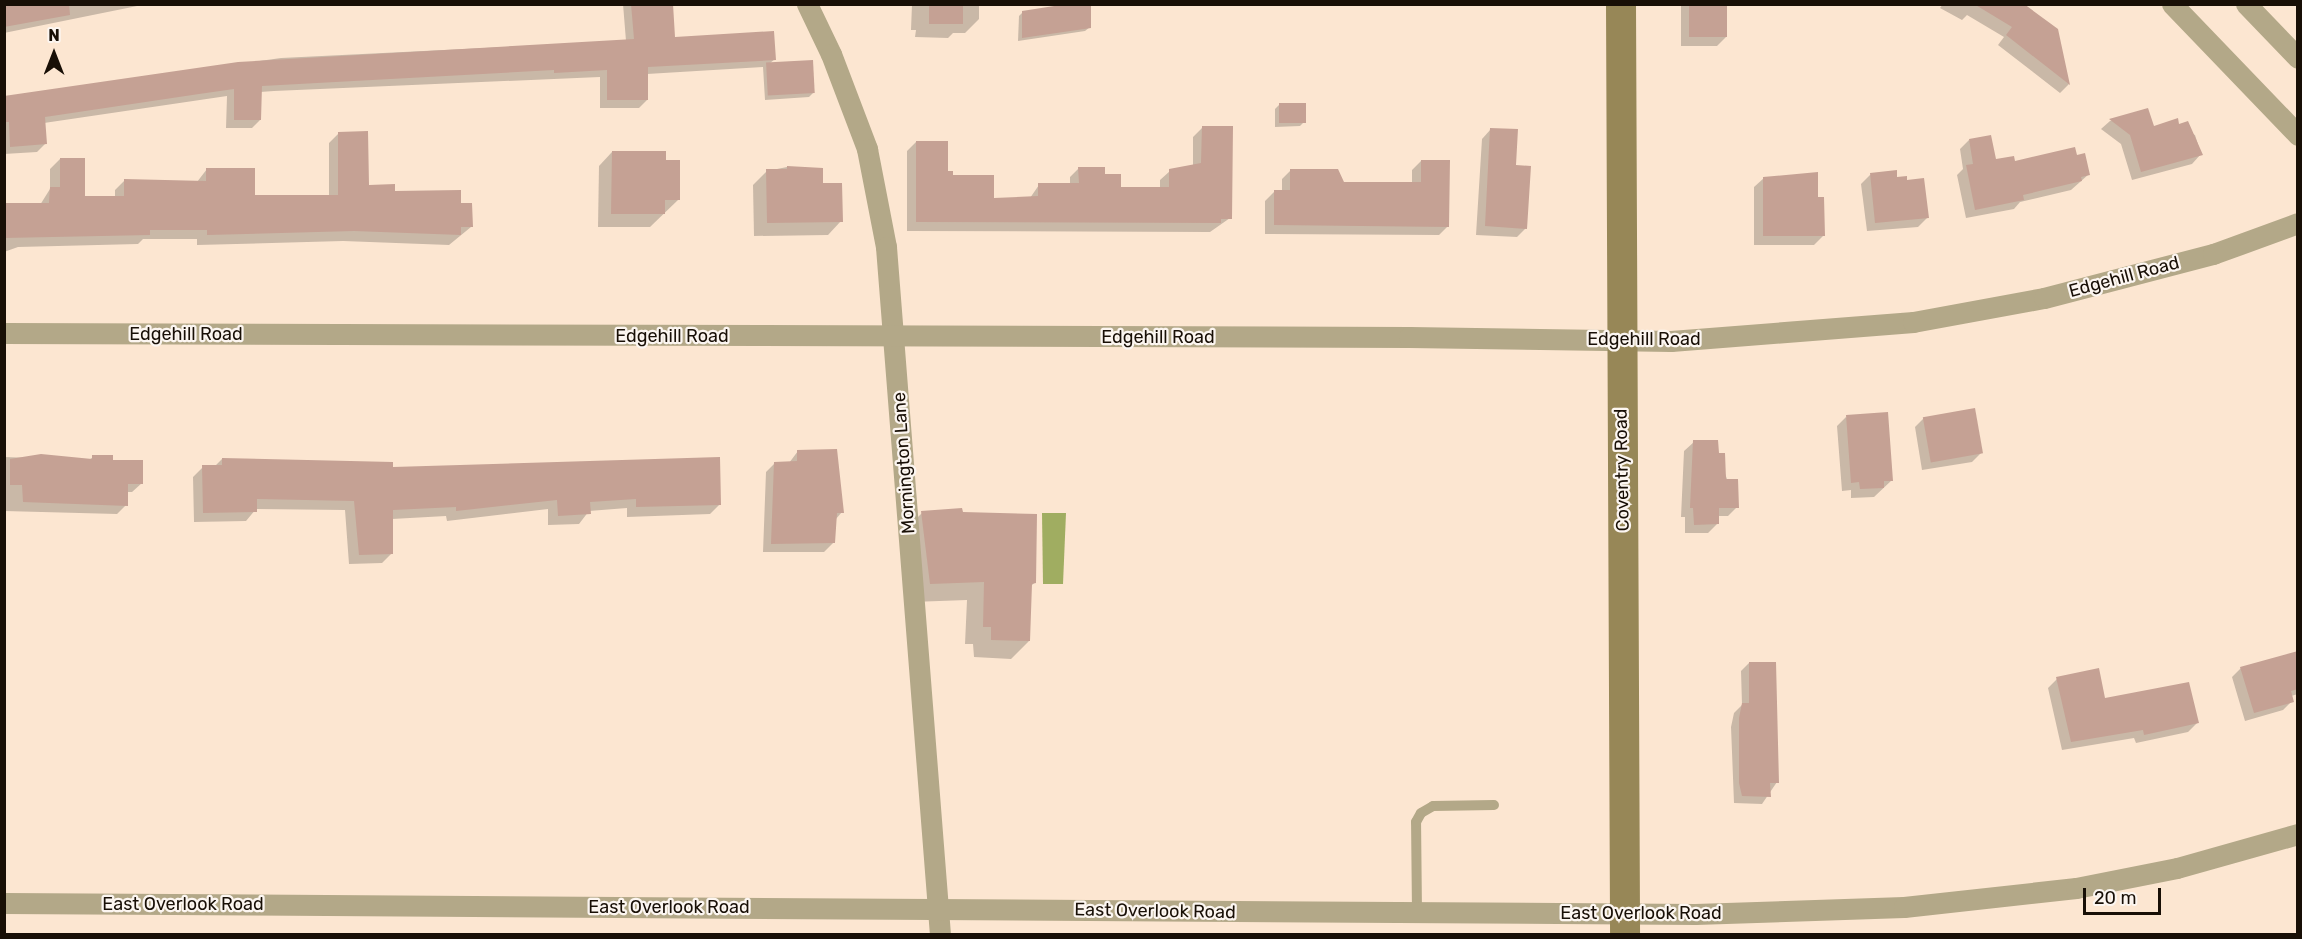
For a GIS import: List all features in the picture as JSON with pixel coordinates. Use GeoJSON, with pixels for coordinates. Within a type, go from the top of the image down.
{"type":"FeatureCollection","features":[{"type":"Feature","properties":{"kind":"street","name":"Mornington Lane"},"geometry":{"type":"LineString","coordinates":[[807,4],[831,54],[867,149],[886,247],[895,337],[940,934]]}},
{"type":"Feature","properties":{"kind":"street","name":"Coventry Road"},"geometry":{"type":"LineString","coordinates":[[1621,4],[1625,924]]}},
{"type":"Feature","properties":{"kind":"street"},"geometry":{"type":"LineString","coordinates":[[2172,4],[2298,135]]}},
{"type":"Feature","properties":{"kind":"street"},"geometry":{"type":"LineString","coordinates":[[2246,4],[2298,58]]}},
{"type":"Feature","properties":{"kind":"street","name":"Edgehill Road"},"geometry":{"type":"LineString","coordinates":[[4,333],[1621,340],[1780,335],[1913,322],[2044,298],[2213,254],[2298,223]]}},
{"type":"Feature","properties":{"kind":"street","name":"East Overlook Road"},"geometry":{"type":"LineString","coordinates":[[4,903],[1417,914],[1625,924],[1904,907],[2065,889],[2177,868],[2298,834]]}},
{"type":"Feature","properties":{"kind":"lane"},"geometry":{"type":"LineString","coordinates":[[1417,914],[1416,822],[1421,813],[1433,806],[1494,805]]}},
{"type":"Feature","properties":{"kind":"shaded area"},"geometry":{"type":"Polygon","coordinates":[[[1042,513],[1066,513],[1063,584],[1043,584],[1042,513]]]}},
{"type":"Feature","properties":{"kind":"building"},"geometry":{"type":"Polygon","coordinates":[[[4,4],[69,4],[70,15],[4,27],[4,4]]]}},
{"type":"Feature","properties":{"kind":"building"},"geometry":{"type":"Polygon","coordinates":[[[631,4],[673,4],[675,37],[774,31],[776,60],[648,67],[648,100],[607,100],[607,70],[554,73],[554,70],[262,86],[261,120],[234,120],[234,89],[199,94],[45,117],[47,144],[10,147],[9,122],[4,122],[4,96],[238,62],[634,39],[631,4]]]}},
{"type":"Feature","properties":{"kind":"building"},"geometry":{"type":"Polygon","coordinates":[[[929,4],[963,4],[963,24],[929,24],[929,4]]]}},
{"type":"Feature","properties":{"kind":"building"},"geometry":{"type":"Polygon","coordinates":[[[1067,4],[1091,4],[1091,28],[1022,38],[1022,11],[1067,4]]]}},
{"type":"Feature","properties":{"kind":"building"},"geometry":{"type":"Polygon","coordinates":[[[1689,4],[1727,4],[1727,37],[1689,37],[1689,4]]]}},
{"type":"Feature","properties":{"kind":"building"},"geometry":{"type":"Polygon","coordinates":[[[1974,4],[2024,4],[2058,29],[2070,85],[2006,35],[2012,27],[1974,4]]]}},
{"type":"Feature","properties":{"kind":"building"},"geometry":{"type":"Polygon","coordinates":[[[813,60],[815,93],[768,95],[766,62],[813,60]]]}},
{"type":"Feature","properties":{"kind":"building"},"geometry":{"type":"Polygon","coordinates":[[[1279,103],[1306,103],[1306,123],[1279,123],[1279,103]]]}},
{"type":"Feature","properties":{"kind":"building"},"geometry":{"type":"Polygon","coordinates":[[[2148,108],[2154,126],[2178,118],[2179,124],[2188,121],[2203,155],[2141,172],[2130,135],[2109,119],[2148,108]]]}},
{"type":"Feature","properties":{"kind":"building"},"geometry":{"type":"Polygon","coordinates":[[[1202,126],[1233,126],[1232,219],[1221,219],[1221,223],[916,222],[916,141],[948,141],[948,171],[953,171],[953,175],[994,175],[994,198],[1038,196],[1038,183],[1079,183],[1078,167],[1105,167],[1105,174],[1121,174],[1121,187],[1169,187],[1169,169],[1201,163],[1202,126]]]}},
{"type":"Feature","properties":{"kind":"building"},"geometry":{"type":"Polygon","coordinates":[[[1490,128],[1518,129],[1516,165],[1531,166],[1527,229],[1485,226],[1490,128]]]}},
{"type":"Feature","properties":{"kind":"building"},"geometry":{"type":"Polygon","coordinates":[[[368,131],[369,185],[395,184],[395,191],[461,190],[461,203],[472,203],[473,227],[461,227],[461,235],[354,231],[207,235],[207,230],[150,230],[150,235],[4,238],[4,203],[49,203],[50,187],[60,187],[60,158],[85,158],[85,196],[124,196],[124,179],[206,181],[206,168],[255,168],[255,195],[338,195],[338,132],[368,131]]]}},
{"type":"Feature","properties":{"kind":"building"},"geometry":{"type":"Polygon","coordinates":[[[1991,135],[1996,159],[2014,156],[2015,161],[2075,147],[2077,155],[2085,153],[2090,175],[2081,177],[2082,181],[2023,195],[2024,200],[1975,210],[1966,165],[1973,164],[1969,139],[1991,135]]]}},
{"type":"Feature","properties":{"kind":"building"},"geometry":{"type":"Polygon","coordinates":[[[612,151],[666,151],[666,160],[680,160],[680,200],[665,200],[665,214],[611,214],[612,151]]]}},
{"type":"Feature","properties":{"kind":"building"},"geometry":{"type":"Polygon","coordinates":[[[1421,160],[1450,160],[1449,227],[1274,225],[1274,190],[1290,190],[1290,169],[1338,169],[1344,182],[1421,182],[1421,160]]]}},
{"type":"Feature","properties":{"kind":"building"},"geometry":{"type":"Polygon","coordinates":[[[787,166],[823,168],[823,183],[842,183],[843,222],[767,223],[766,169],[787,169],[787,166]]]}},
{"type":"Feature","properties":{"kind":"building"},"geometry":{"type":"Polygon","coordinates":[[[1897,170],[1897,177],[1907,176],[1907,180],[1924,178],[1929,218],[1875,223],[1870,173],[1897,170]]]}},
{"type":"Feature","properties":{"kind":"building"},"geometry":{"type":"Polygon","coordinates":[[[1818,172],[1818,197],[1824,197],[1825,236],[1763,236],[1763,177],[1818,172]]]}},
{"type":"Feature","properties":{"kind":"building"},"geometry":{"type":"Polygon","coordinates":[[[1975,408],[1983,453],[1931,463],[1923,417],[1975,408]]]}},
{"type":"Feature","properties":{"kind":"building"},"geometry":{"type":"Polygon","coordinates":[[[1888,412],[1893,481],[1884,481],[1884,488],[1860,489],[1859,482],[1851,483],[1846,415],[1888,412]]]}},
{"type":"Feature","properties":{"kind":"building"},"geometry":{"type":"Polygon","coordinates":[[[1693,440],[1718,440],[1719,453],[1725,453],[1726,479],[1738,479],[1739,508],[1719,508],[1719,524],[1694,525],[1693,508],[1690,508],[1693,440]]]}},
{"type":"Feature","properties":{"kind":"building"},"geometry":{"type":"Polygon","coordinates":[[[837,449],[844,513],[837,513],[835,543],[771,544],[774,462],[797,461],[797,450],[837,449]]]}},
{"type":"Feature","properties":{"kind":"building"},"geometry":{"type":"Polygon","coordinates":[[[41,454],[92,459],[92,455],[113,455],[113,460],[143,460],[143,484],[128,484],[128,506],[23,502],[22,485],[10,485],[10,459],[41,454]]]}},
{"type":"Feature","properties":{"kind":"building"},"geometry":{"type":"Polygon","coordinates":[[[720,457],[721,505],[636,507],[636,499],[590,502],[591,514],[558,516],[557,500],[456,511],[456,507],[393,510],[393,554],[359,555],[354,501],[257,499],[257,512],[203,513],[202,465],[222,465],[222,458],[393,462],[393,467],[720,457]]]}},
{"type":"Feature","properties":{"kind":"building"},"geometry":{"type":"Polygon","coordinates":[[[962,508],[963,512],[1037,514],[1036,583],[1032,584],[1030,641],[991,640],[991,627],[983,627],[984,582],[930,584],[921,511],[962,508]]]}},
{"type":"Feature","properties":{"kind":"building"},"geometry":{"type":"Polygon","coordinates":[[[2298,651],[2298,689],[2291,691],[2294,702],[2254,713],[2240,667],[2298,651]]]}},
{"type":"Feature","properties":{"kind":"building"},"geometry":{"type":"Polygon","coordinates":[[[1749,662],[1776,662],[1779,783],[1770,783],[1771,797],[1742,796],[1739,783],[1739,718],[1742,703],[1749,703],[1749,662]]]}},
{"type":"Feature","properties":{"kind":"building"},"geometry":{"type":"Polygon","coordinates":[[[2099,668],[2105,698],[2189,682],[2199,723],[2144,735],[2143,730],[2071,742],[2056,677],[2099,668]]]}}]}
